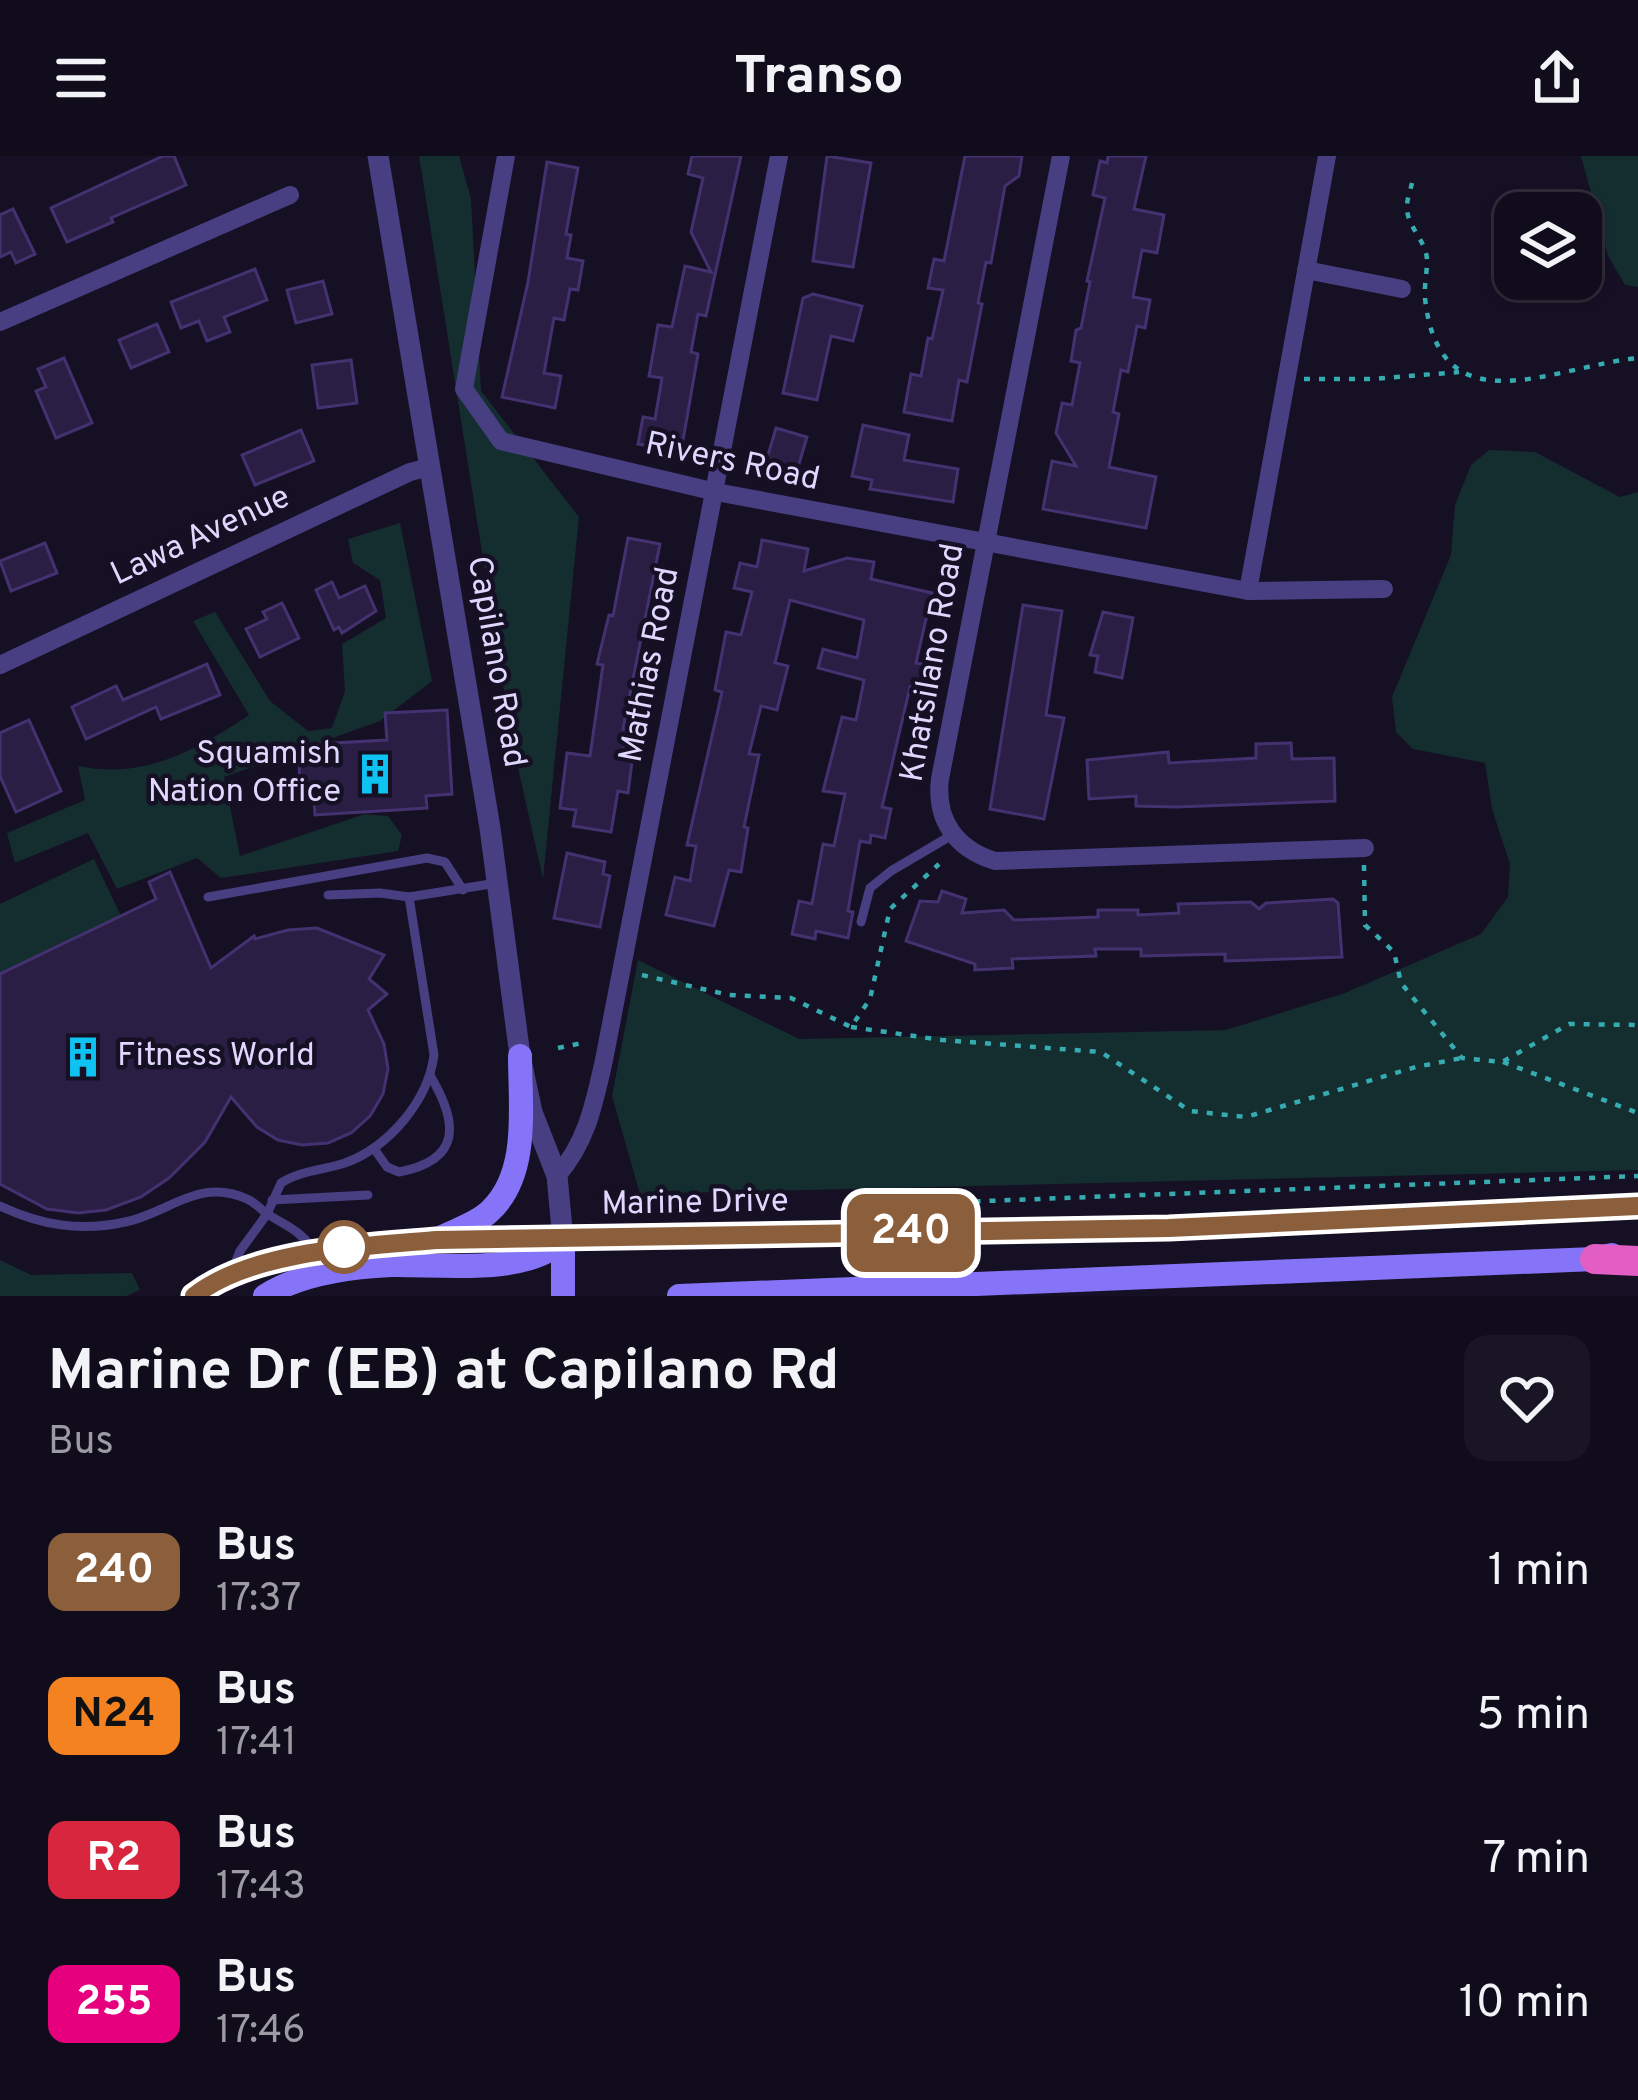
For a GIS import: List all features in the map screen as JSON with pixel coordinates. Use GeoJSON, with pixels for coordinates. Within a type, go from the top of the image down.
{"type":"FeatureCollection","features":[{"type":"Feature","properties":{"kind":"highway"},"geometry":{"type":"LineString","coordinates":[[1595,1258],[1638,1261]]}},
{"type":"Feature","properties":{"kind":"main road"},"geometry":{"type":"LineString","coordinates":[[437,1240],[489,1214],[507,1189],[519,1149],[520,1056]]}},
{"type":"Feature","properties":{"kind":"main road","name":"Marine Drive"},"geometry":{"type":"LineString","coordinates":[[194,1296],[212,1282],[315,1253],[437,1240],[1169,1228],[1638,1206]]}},
{"type":"Feature","properties":{"kind":"main road"},"geometry":{"type":"LineString","coordinates":[[265,1296],[306,1278],[384,1265],[512,1263],[548,1255],[563,1240]]}},
{"type":"Feature","properties":{"kind":"main road"},"geometry":{"type":"LineString","coordinates":[[563,1240],[563,1296]]}},
{"type":"Feature","properties":{"kind":"main road"},"geometry":{"type":"LineString","coordinates":[[679,1296],[1013,1289],[1595,1258],[1638,1249]]}},
{"type":"Feature","properties":{"kind":"street","name":"Capilano Road"},"geometry":{"type":"LineString","coordinates":[[379,156],[497,883],[520,1056],[532,1112],[557,1176],[563,1240]]}},
{"type":"Feature","properties":{"kind":"street","name":"Rivers Road"},"geometry":{"type":"LineString","coordinates":[[506,156],[464,389],[501,441],[716,492],[1248,591],[1384,589]]}},
{"type":"Feature","properties":{"kind":"street","name":"Mathias Road"},"geometry":{"type":"LineString","coordinates":[[557,1176],[577,1153],[595,1100],[779,156]]}},
{"type":"Feature","properties":{"kind":"street","name":"Khatsilano Road"},"geometry":{"type":"LineString","coordinates":[[957,839],[945,823],[938,795],[1061,156]]}},
{"type":"Feature","properties":{"kind":"street"},"geometry":{"type":"LineString","coordinates":[[1248,591],[1328,156]]}},
{"type":"Feature","properties":{"kind":"street"},"geometry":{"type":"LineString","coordinates":[[0,322],[290,195]]}},
{"type":"Feature","properties":{"kind":"street"},"geometry":{"type":"LineString","coordinates":[[1306,270],[1402,290]]}},
{"type":"Feature","properties":{"kind":"street","name":"Lawa Avenue"},"geometry":{"type":"LineString","coordinates":[[0,665],[410,472],[430,467]]}},
{"type":"Feature","properties":{"kind":"street"},"geometry":{"type":"LineString","coordinates":[[957,839],[982,857],[1010,862],[1365,848]]}},
{"type":"Feature","properties":{"kind":"lane"},"geometry":{"type":"LineString","coordinates":[[862,922],[870,888],[891,871],[957,839]]}},
{"type":"Feature","properties":{"kind":"lane"},"geometry":{"type":"LineString","coordinates":[[208,897],[427,857],[445,862],[463,890]]}},
{"type":"Feature","properties":{"kind":"lane"},"geometry":{"type":"LineString","coordinates":[[328,895],[409,897],[497,883]]}},
{"type":"Feature","properties":{"kind":"lane"},"geometry":{"type":"LineString","coordinates":[[230,1276],[240,1251],[286,1178],[375,1150],[397,1129],[431,1077],[434,1055],[409,897]]}},
{"type":"Feature","properties":{"kind":"lane"},"geometry":{"type":"LineString","coordinates":[[375,1150],[387,1167],[398,1172],[429,1163],[441,1154],[451,1125],[448,1107],[431,1077]]}},
{"type":"Feature","properties":{"kind":"lane"},"geometry":{"type":"LineString","coordinates":[[0,1206],[36,1221],[71,1228],[129,1222],[185,1196],[212,1190],[249,1199],[299,1230],[315,1253]]}},
{"type":"Feature","properties":{"kind":"lane"},"geometry":{"type":"LineString","coordinates":[[272,1200],[368,1195]]}},
{"type":"Feature","properties":{"kind":"path"},"geometry":{"type":"LineString","coordinates":[[1412,183],[1407,209],[1427,253],[1425,298],[1443,357],[1459,372]]}},
{"type":"Feature","properties":{"kind":"path"},"geometry":{"type":"LineString","coordinates":[[1286,379],[1373,380],[1459,372],[1524,383],[1601,362],[1638,358]]}},
{"type":"Feature","properties":{"kind":"path"},"geometry":{"type":"LineString","coordinates":[[851,1027],[870,999],[890,909],[957,839]]}},
{"type":"Feature","properties":{"kind":"path"},"geometry":{"type":"LineString","coordinates":[[1365,848],[1365,925],[1394,952],[1401,983],[1462,1058]]}},
{"type":"Feature","properties":{"kind":"path"},"geometry":{"type":"LineString","coordinates":[[642,975],[729,995],[791,998],[851,1027],[942,1040],[1101,1052],[1190,1111],[1246,1117],[1416,1066],[1462,1058],[1502,1062],[1638,1113]]}},
{"type":"Feature","properties":{"kind":"path"},"geometry":{"type":"LineString","coordinates":[[1502,1062],[1570,1024],[1638,1024]]}},
{"type":"Feature","properties":{"kind":"path"},"geometry":{"type":"LineString","coordinates":[[558,1048],[592,1041]]}},
{"type":"Feature","properties":{"kind":"path"},"geometry":{"type":"LineString","coordinates":[[934,1203],[1638,1176]]}},
{"type":"Feature","properties":{"kind":"green space"},"geometry":{"type":"Polygon","coordinates":[[[419,156],[459,156],[471,199],[481,391],[579,517],[543,879],[512,741],[419,156]]]}},
{"type":"Feature","properties":{"kind":"green space"},"geometry":{"type":"Polygon","coordinates":[[[1581,156],[1638,156],[1638,287],[1625,285],[1608,256],[1602,234],[1602,192],[1591,192],[1581,156]]]}},
{"type":"Feature","properties":{"kind":"green space"},"geometry":{"type":"Polygon","coordinates":[[[1489,450],[1535,452],[1620,497],[1638,492],[1638,1170],[640,1194],[612,1096],[638,960],[799,1039],[1226,1030],[1345,993],[1481,934],[1508,897],[1510,864],[1492,809],[1485,763],[1413,749],[1396,732],[1392,697],[1451,555],[1455,505],[1471,465],[1489,450]]]}},
{"type":"Feature","properties":{"kind":"green space"},"geometry":{"type":"Polygon","coordinates":[[[400,523],[432,681],[380,721],[224,777],[240,856],[365,814],[388,816],[402,835],[398,851],[221,878],[197,858],[117,889],[88,833],[15,863],[7,833],[85,800],[78,766],[125,769],[168,759],[249,715],[193,621],[215,612],[270,701],[308,731],[332,728],[345,691],[342,644],[386,618],[380,580],[353,563],[348,539],[400,523]]]}},
{"type":"Feature","properties":{"kind":"green space"},"geometry":{"type":"Polygon","coordinates":[[[94,859],[121,916],[0,974],[0,904],[94,859]]]}},
{"type":"Feature","properties":{"kind":"green space"},"geometry":{"type":"Polygon","coordinates":[[[0,1260],[31,1275],[132,1273],[140,1290],[126,1296],[0,1296],[0,1260]]]}},
{"type":"Feature","properties":{"kind":"building"},"geometry":{"type":"Polygon","coordinates":[[[163,156],[174,156],[186,185],[67,242],[51,208],[163,156]]]}},
{"type":"Feature","properties":{"kind":"building"},"geometry":{"type":"Polygon","coordinates":[[[692,156],[741,156],[706,316],[698,314],[691,352],[698,354],[681,452],[638,444],[643,417],[655,419],[662,378],[649,376],[658,325],[672,327],[685,266],[711,272],[691,232],[703,178],[688,174],[692,156]]]}},
{"type":"Feature","properties":{"kind":"building"},"geometry":{"type":"Polygon","coordinates":[[[827,156],[871,163],[853,267],[813,261],[827,156]]]}},
{"type":"Feature","properties":{"kind":"building"},"geometry":{"type":"Polygon","coordinates":[[[965,156],[1022,156],[1019,176],[1005,186],[991,263],[986,262],[978,303],[982,304],[967,382],[959,380],[952,421],[904,412],[911,374],[921,376],[928,338],[932,339],[943,290],[928,288],[934,259],[944,261],[965,156]]]}},
{"type":"Feature","properties":{"kind":"building"},"geometry":{"type":"Polygon","coordinates":[[[1108,156],[1146,156],[1134,209],[1164,215],[1157,253],[1142,250],[1133,297],[1150,300],[1145,328],[1137,326],[1128,372],[1121,370],[1109,467],[1156,477],[1146,528],[1043,509],[1052,461],[1076,466],[1056,433],[1062,403],[1072,405],[1080,363],[1071,361],[1105,198],[1093,195],[1100,161],[1107,163],[1108,156]]]}},
{"type":"Feature","properties":{"kind":"building"},"geometry":{"type":"Polygon","coordinates":[[[547,162],[578,168],[566,234],[571,235],[567,258],[583,261],[578,290],[570,289],[564,320],[554,318],[544,373],[561,376],[555,408],[502,397],[528,282],[547,162]]]}},
{"type":"Feature","properties":{"kind":"building"},"geometry":{"type":"Polygon","coordinates":[[[13,209],[35,254],[16,263],[11,252],[0,257],[0,215],[13,209]]]}},
{"type":"Feature","properties":{"kind":"building"},"geometry":{"type":"Polygon","coordinates":[[[255,269],[267,300],[224,317],[230,332],[207,341],[199,321],[181,328],[171,302],[255,269]]]}},
{"type":"Feature","properties":{"kind":"building"},"geometry":{"type":"Polygon","coordinates":[[[323,281],[332,314],[296,323],[287,290],[323,281]]]}},
{"type":"Feature","properties":{"kind":"building"},"geometry":{"type":"Polygon","coordinates":[[[813,294],[862,306],[853,341],[831,336],[817,400],[783,393],[803,298],[813,294]]]}},
{"type":"Feature","properties":{"kind":"building"},"geometry":{"type":"Polygon","coordinates":[[[157,324],[169,352],[131,368],[119,340],[157,324]]]}},
{"type":"Feature","properties":{"kind":"building"},"geometry":{"type":"Polygon","coordinates":[[[64,358],[92,423],[56,438],[36,391],[46,387],[38,369],[64,358]]]}},
{"type":"Feature","properties":{"kind":"building"},"geometry":{"type":"Polygon","coordinates":[[[351,360],[357,403],[318,408],[312,365],[351,360]]]}},
{"type":"Feature","properties":{"kind":"building"},"geometry":{"type":"Polygon","coordinates":[[[863,425],[909,435],[904,460],[958,469],[953,502],[870,489],[872,480],[852,476],[863,425]]]}},
{"type":"Feature","properties":{"kind":"building"},"geometry":{"type":"Polygon","coordinates":[[[776,428],[807,437],[794,481],[763,472],[776,428]]]}},
{"type":"Feature","properties":{"kind":"building"},"geometry":{"type":"Polygon","coordinates":[[[301,430],[314,461],[255,485],[242,455],[301,430]]]}},
{"type":"Feature","properties":{"kind":"building"},"geometry":{"type":"Polygon","coordinates":[[[628,538],[660,544],[623,729],[627,729],[622,760],[632,762],[628,793],[618,791],[611,832],[573,826],[576,810],[560,808],[567,753],[590,756],[603,665],[597,664],[609,615],[613,616],[628,538]]]}},
{"type":"Feature","properties":{"kind":"building"},"geometry":{"type":"Polygon","coordinates":[[[762,540],[808,549],[804,571],[847,558],[874,562],[871,579],[932,593],[916,663],[928,665],[923,689],[910,687],[882,807],[891,809],[885,838],[871,835],[870,843],[860,841],[848,938],[816,931],[815,939],[792,934],[799,901],[812,904],[823,844],[834,846],[845,794],[823,791],[842,717],[856,720],[864,680],[818,668],[823,649],[857,658],[864,620],[790,600],[775,663],[788,666],[777,710],[761,706],[749,754],[759,755],[744,827],[748,828],[741,872],[729,870],[714,926],[666,915],[675,877],[690,881],[696,846],[687,845],[722,692],[715,690],[726,632],[741,635],[752,592],[734,588],[740,563],[757,567],[762,540]]]}},
{"type":"Feature","properties":{"kind":"building"},"geometry":{"type":"Polygon","coordinates":[[[45,543],[57,573],[11,591],[0,561],[45,543]]]}},
{"type":"Feature","properties":{"kind":"building"},"geometry":{"type":"Polygon","coordinates":[[[332,582],[339,598],[365,586],[376,611],[342,633],[339,627],[334,630],[316,590],[332,582]]]}},
{"type":"Feature","properties":{"kind":"building"},"geometry":{"type":"Polygon","coordinates":[[[282,603],[299,638],[260,657],[246,629],[267,619],[263,612],[282,603]]]}},
{"type":"Feature","properties":{"kind":"building"},"geometry":{"type":"Polygon","coordinates":[[[1023,605],[1062,611],[1046,715],[1064,718],[1044,819],[990,809],[1023,605]]]}},
{"type":"Feature","properties":{"kind":"building"},"geometry":{"type":"Polygon","coordinates":[[[1103,612],[1133,618],[1122,678],[1095,672],[1098,656],[1090,655],[1103,612]]]}},
{"type":"Feature","properties":{"kind":"building"},"geometry":{"type":"Polygon","coordinates":[[[207,664],[220,695],[161,719],[156,707],[86,739],[72,707],[116,686],[123,700],[207,664]]]}},
{"type":"Feature","properties":{"kind":"building","name":"Squamish Nation Office"},"geometry":{"type":"Polygon","coordinates":[[[447,710],[452,794],[426,796],[427,808],[315,815],[313,786],[300,787],[299,761],[311,761],[315,744],[387,740],[385,713],[447,710]]]}},
{"type":"Feature","properties":{"kind":"building"},"geometry":{"type":"Polygon","coordinates":[[[29,720],[61,791],[16,812],[0,776],[0,733],[29,720]]]}},
{"type":"Feature","properties":{"kind":"building"},"geometry":{"type":"Polygon","coordinates":[[[1291,743],[1292,759],[1334,758],[1335,801],[1176,807],[1136,806],[1136,796],[1089,799],[1087,760],[1168,752],[1169,763],[1256,758],[1256,744],[1291,743]]]}},
{"type":"Feature","properties":{"kind":"building"},"geometry":{"type":"Polygon","coordinates":[[[567,853],[605,862],[603,874],[610,876],[600,927],[554,918],[567,853]]]}},
{"type":"Feature","properties":{"kind":"building"},"geometry":{"type":"Polygon","coordinates":[[[170,872],[211,968],[254,936],[288,930],[317,928],[384,955],[369,979],[387,994],[368,1010],[384,1044],[388,1069],[383,1094],[370,1116],[351,1133],[328,1143],[302,1145],[278,1140],[257,1127],[231,1097],[205,1142],[169,1178],[141,1197],[106,1210],[47,1209],[0,1184],[0,974],[156,899],[149,882],[170,872]]]}},
{"type":"Feature","properties":{"kind":"building"},"geometry":{"type":"Polygon","coordinates":[[[942,891],[966,899],[962,913],[1004,910],[1014,920],[1098,917],[1098,910],[1179,913],[1178,904],[1251,902],[1259,909],[1266,903],[1333,899],[1338,903],[1342,957],[1225,961],[1225,954],[1141,956],[1141,949],[1095,949],[1096,956],[1012,959],[1013,968],[975,970],[975,964],[906,941],[920,901],[938,902],[942,891]]]}},
{"type":"Feature","properties":{"kind":"bus line","name":"240"},"geometry":{"type":"LineString","coordinates":[[194,1296],[212,1282],[287,1258],[437,1240],[1169,1228],[1638,1206]]}},
{"type":"Feature","properties":{"kind":"place","name":"Squamish Nation Office"},"geometry":{"type":"Point","coordinates":[375,774]}},
{"type":"Feature","properties":{"kind":"place","name":"Fitness World"},"geometry":{"type":"Point","coordinates":[83,1057]}}]}
